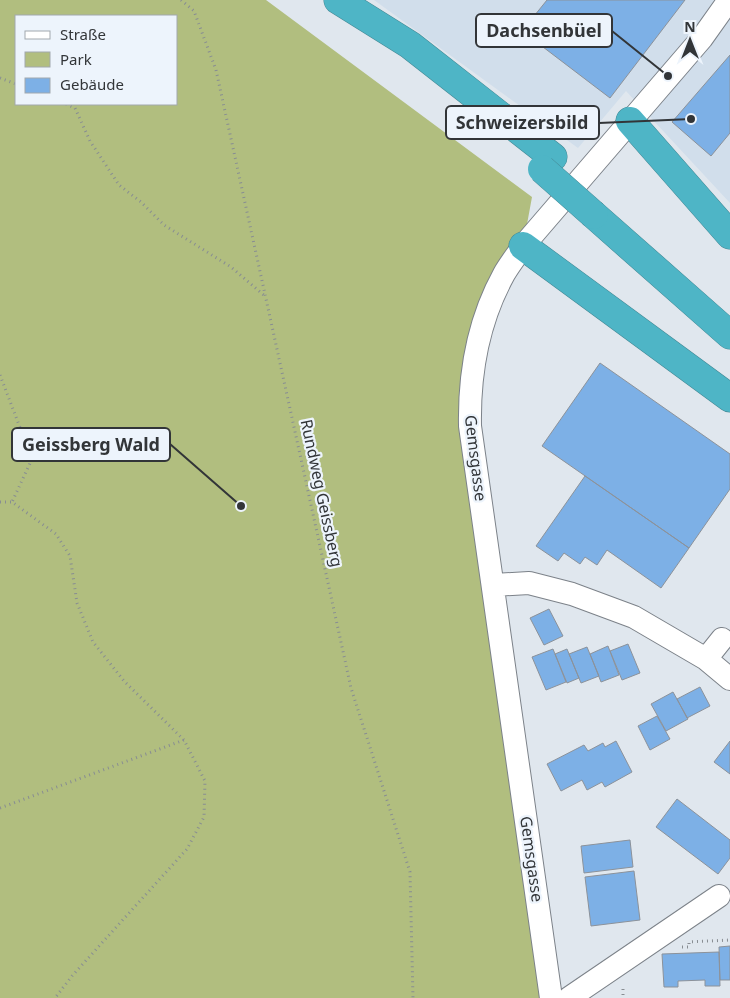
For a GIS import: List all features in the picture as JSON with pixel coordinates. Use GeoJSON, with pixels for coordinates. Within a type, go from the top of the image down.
{"type":"FeatureCollection","features":[{"type":"Feature","properties":{"kind":"highway"},"geometry":{"type":"LineString","coordinates":[[341,2],[410,45],[600,208],[730,313]]}},
{"type":"Feature","properties":{"kind":"highway"},"geometry":{"type":"LineString","coordinates":[[630,121],[730,235]]}},
{"type":"Feature","properties":{"kind":"highway"},"geometry":{"type":"LineString","coordinates":[[600,208],[730,336]]}},
{"type":"Feature","properties":{"kind":"highway"},"geometry":{"type":"LineString","coordinates":[[523,246],[730,398]]}},
{"type":"Feature","properties":{"kind":"street","name":"Gemsgasse"},"geometry":{"type":"LineString","coordinates":[[551,998],[470,426],[469,398],[473,367],[480,332],[490,302],[504,273],[523,246],[702,38],[728,0]]}},
{"type":"Feature","properties":{"kind":"street"},"geometry":{"type":"LineString","coordinates":[[494,585],[529,583],[572,594],[634,617],[706,659],[730,679]]}},
{"type":"Feature","properties":{"kind":"street"},"geometry":{"type":"LineString","coordinates":[[706,659],[722,639]]}},
{"type":"Feature","properties":{"kind":"street"},"geometry":{"type":"LineString","coordinates":[[569,998],[719,896]]}},
{"type":"Feature","properties":{"kind":"path","name":"Rundweg Geissberg"},"geometry":{"type":"LineString","coordinates":[[181,0],[194,11],[216,70],[351,688],[410,872],[413,998]]}},
{"type":"Feature","properties":{"kind":"path"},"geometry":{"type":"LineString","coordinates":[[0,78],[15,84]]}},
{"type":"Feature","properties":{"kind":"path"},"geometry":{"type":"LineString","coordinates":[[68,105],[75,108],[90,140],[119,185],[141,202],[164,225],[232,268],[266,297]]}},
{"type":"Feature","properties":{"kind":"path"},"geometry":{"type":"LineString","coordinates":[[0,375],[32,459],[12,502]]}},
{"type":"Feature","properties":{"kind":"path"},"geometry":{"type":"LineString","coordinates":[[0,502],[12,502],[56,534],[70,556],[77,603],[93,642],[124,681],[184,740],[206,781],[204,817],[187,849],[72,976],[55,998]]}},
{"type":"Feature","properties":{"kind":"path"},"geometry":{"type":"LineString","coordinates":[[0,808],[184,740]]}},
{"type":"Feature","properties":{"kind":"path"},"geometry":{"type":"LineString","coordinates":[[655,940],[661,944],[673,947],[689,947],[689,942],[730,940]]}},
{"type":"Feature","properties":{"kind":"path"},"geometry":{"type":"LineString","coordinates":[[623,989],[623,998]]}},
{"type":"Feature","properties":{"kind":"shaded area"},"geometry":{"type":"Polygon","coordinates":[[[374,0],[730,0],[730,203],[626,91],[578,148],[374,0]]]}},
{"type":"Feature","properties":{"kind":"green space"},"geometry":{"type":"Polygon","coordinates":[[[0,0],[266,0],[532,197],[523,246],[473,367],[551,998],[0,998],[0,0]]]}},
{"type":"Feature","properties":{"kind":"building"},"geometry":{"type":"Polygon","coordinates":[[[547,0],[685,0],[610,98],[522,31],[547,0]]]}},
{"type":"Feature","properties":{"kind":"building"},"geometry":{"type":"Polygon","coordinates":[[[730,55],[730,133],[711,156],[672,122],[730,55]]]}},
{"type":"Feature","properties":{"kind":"building"},"geometry":{"type":"Polygon","coordinates":[[[600,363],[730,454],[730,489],[689,548],[542,446],[600,363]]]}},
{"type":"Feature","properties":{"kind":"building"},"geometry":{"type":"Polygon","coordinates":[[[585,476],[689,548],[661,588],[607,550],[597,565],[585,557],[580,564],[564,553],[558,561],[536,546],[585,476]]]}},
{"type":"Feature","properties":{"kind":"building"},"geometry":{"type":"Polygon","coordinates":[[[549,609],[563,636],[544,645],[530,618],[549,609]]]}},
{"type":"Feature","properties":{"kind":"building"},"geometry":{"type":"Polygon","coordinates":[[[628,644],[640,673],[622,680],[610,651],[628,644]]]}},
{"type":"Feature","properties":{"kind":"building"},"geometry":{"type":"Polygon","coordinates":[[[608,646],[619,675],[601,682],[590,654],[608,646]]]}},
{"type":"Feature","properties":{"kind":"building"},"geometry":{"type":"Polygon","coordinates":[[[587,647],[599,676],[581,683],[569,654],[587,647]]]}},
{"type":"Feature","properties":{"kind":"building"},"geometry":{"type":"Polygon","coordinates":[[[553,649],[566,682],[546,690],[532,657],[553,649]]]}},
{"type":"Feature","properties":{"kind":"building"},"geometry":{"type":"Polygon","coordinates":[[[567,649],[579,678],[567,683],[555,654],[567,649]]]}},
{"type":"Feature","properties":{"kind":"building"},"geometry":{"type":"Polygon","coordinates":[[[700,687],[710,706],[687,718],[677,699],[700,687]]]}},
{"type":"Feature","properties":{"kind":"building"},"geometry":{"type":"Polygon","coordinates":[[[673,692],[688,719],[666,731],[651,704],[673,692]]]}},
{"type":"Feature","properties":{"kind":"building"},"geometry":{"type":"Polygon","coordinates":[[[657,716],[670,739],[650,750],[638,726],[657,716]]]}},
{"type":"Feature","properties":{"kind":"building"},"geometry":{"type":"Polygon","coordinates":[[[616,741],[632,772],[605,787],[602,782],[587,790],[582,780],[561,791],[547,764],[584,745],[588,751],[603,743],[605,747],[616,741]]]}},
{"type":"Feature","properties":{"kind":"building"},"geometry":{"type":"Polygon","coordinates":[[[730,741],[730,774],[714,762],[730,741]]]}},
{"type":"Feature","properties":{"kind":"building"},"geometry":{"type":"Polygon","coordinates":[[[677,799],[730,840],[730,858],[718,874],[656,827],[677,799]]]}},
{"type":"Feature","properties":{"kind":"building"},"geometry":{"type":"Polygon","coordinates":[[[630,840],[633,867],[584,873],[581,846],[630,840]]]}},
{"type":"Feature","properties":{"kind":"building"},"geometry":{"type":"Polygon","coordinates":[[[634,871],[640,920],[591,926],[585,877],[634,871]]]}},
{"type":"Feature","properties":{"kind":"building"},"geometry":{"type":"Polygon","coordinates":[[[730,946],[730,980],[720,980],[719,947],[730,946]]]}},
{"type":"Feature","properties":{"kind":"building"},"geometry":{"type":"Polygon","coordinates":[[[719,952],[720,986],[705,986],[705,980],[678,981],[678,987],[664,987],[662,954],[719,952]]]}},
{"type":"Feature","properties":{"kind":"place","name":"Dachsenbüel"},"geometry":{"type":"Point","coordinates":[668,76]}},
{"type":"Feature","properties":{"kind":"place","name":"Schweizersbild"},"geometry":{"type":"Point","coordinates":[691,119]}},
{"type":"Feature","properties":{"kind":"place","name":"Geissberg Wald"},"geometry":{"type":"Point","coordinates":[241,506]}}]}
